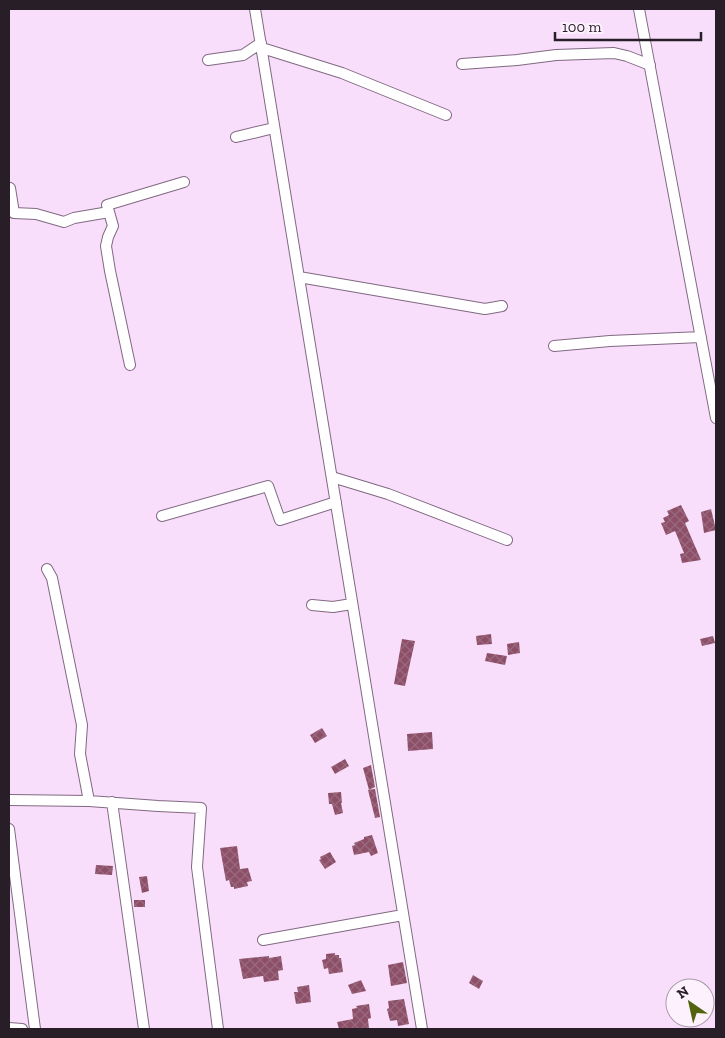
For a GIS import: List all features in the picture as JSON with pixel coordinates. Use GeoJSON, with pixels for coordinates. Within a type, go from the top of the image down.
{"type":"FeatureCollection","features":[{"type":"Feature","properties":{"kind":"street"},"geometry":{"type":"LineString","coordinates":[[255,9],[422,1029]]}},
{"type":"Feature","properties":{"kind":"street"},"geometry":{"type":"LineString","coordinates":[[639,9],[716,418]]}},
{"type":"Feature","properties":{"kind":"street"},"geometry":{"type":"LineString","coordinates":[[208,60],[243,55],[261,46],[342,73],[446,115]]}},
{"type":"Feature","properties":{"kind":"street"},"geometry":{"type":"LineString","coordinates":[[462,64],[587,53],[614,53],[650,65]]}},
{"type":"Feature","properties":{"kind":"street"},"geometry":{"type":"LineString","coordinates":[[236,137],[274,128]]}},
{"type":"Feature","properties":{"kind":"street"},"geometry":{"type":"LineString","coordinates":[[130,365],[106,246],[113,226],[107,205],[184,182]]}},
{"type":"Feature","properties":{"kind":"street"},"geometry":{"type":"LineString","coordinates":[[10,188],[14,213],[36,214],[64,222],[74,218],[109,212]]}},
{"type":"Feature","properties":{"kind":"street"},"geometry":{"type":"LineString","coordinates":[[299,277],[485,309],[502,306]]}},
{"type":"Feature","properties":{"kind":"street"},"geometry":{"type":"LineString","coordinates":[[554,346],[610,341],[701,337]]}},
{"type":"Feature","properties":{"kind":"street"},"geometry":{"type":"LineString","coordinates":[[332,477],[388,494],[507,540]]}},
{"type":"Feature","properties":{"kind":"street"},"geometry":{"type":"LineString","coordinates":[[162,516],[268,486],[280,520],[336,502]]}},
{"type":"Feature","properties":{"kind":"street"},"geometry":{"type":"LineString","coordinates":[[47,569],[52,578],[53,591],[82,725],[80,754],[89,800]]}},
{"type":"Feature","properties":{"kind":"street"},"geometry":{"type":"LineString","coordinates":[[312,605],[333,606],[352,604]]}},
{"type":"Feature","properties":{"kind":"street"},"geometry":{"type":"LineString","coordinates":[[9,800],[89,800],[201,808],[197,867],[218,1029]]}},
{"type":"Feature","properties":{"kind":"street"},"geometry":{"type":"LineString","coordinates":[[112,802],[144,1029]]}},
{"type":"Feature","properties":{"kind":"street"},"geometry":{"type":"LineString","coordinates":[[9,829],[35,1029]]}},
{"type":"Feature","properties":{"kind":"street"},"geometry":{"type":"LineString","coordinates":[[263,940],[403,915]]}},
{"type":"Feature","properties":{"kind":"street"},"geometry":{"type":"LineString","coordinates":[[9,1028],[22,1029]]}},
{"type":"Feature","properties":{"kind":"building"},"geometry":{"type":"Polygon","coordinates":[[[681,505],[689,521],[685,523],[701,560],[682,563],[680,554],[684,553],[675,531],[666,535],[661,523],[665,522],[663,518],[669,515],[667,511],[681,505]]]}},
{"type":"Feature","properties":{"kind":"building"},"geometry":{"type":"Polygon","coordinates":[[[711,509],[716,530],[704,533],[701,512],[711,509]]]}},
{"type":"Feature","properties":{"kind":"building"},"geometry":{"type":"Polygon","coordinates":[[[491,634],[492,644],[477,645],[476,636],[491,634]]]}},
{"type":"Feature","properties":{"kind":"building"},"geometry":{"type":"Polygon","coordinates":[[[713,636],[715,643],[702,646],[700,639],[713,636]]]}},
{"type":"Feature","properties":{"kind":"building"},"geometry":{"type":"Polygon","coordinates":[[[402,639],[415,641],[405,686],[394,684],[402,639]]]}},
{"type":"Feature","properties":{"kind":"building"},"geometry":{"type":"Polygon","coordinates":[[[519,642],[520,653],[508,655],[507,644],[519,642]]]}},
{"type":"Feature","properties":{"kind":"building"},"geometry":{"type":"Polygon","coordinates":[[[487,653],[507,656],[505,665],[485,661],[487,653]]]}},
{"type":"Feature","properties":{"kind":"building"},"geometry":{"type":"Polygon","coordinates":[[[322,728],[327,736],[315,743],[310,735],[322,728]]]}},
{"type":"Feature","properties":{"kind":"building"},"geometry":{"type":"Polygon","coordinates":[[[432,732],[433,749],[408,751],[407,734],[432,732]]]}},
{"type":"Feature","properties":{"kind":"building"},"geometry":{"type":"Polygon","coordinates":[[[345,759],[349,766],[335,774],[331,767],[345,759]]]}},
{"type":"Feature","properties":{"kind":"building"},"geometry":{"type":"Polygon","coordinates":[[[371,765],[375,787],[369,790],[363,768],[371,765]]]}},
{"type":"Feature","properties":{"kind":"building"},"geometry":{"type":"Polygon","coordinates":[[[375,789],[380,817],[375,818],[368,790],[375,789]]]}},
{"type":"Feature","properties":{"kind":"building"},"geometry":{"type":"Polygon","coordinates":[[[341,792],[343,813],[335,815],[332,804],[329,804],[328,793],[341,792]]]}},
{"type":"Feature","properties":{"kind":"building"},"geometry":{"type":"Polygon","coordinates":[[[372,835],[378,853],[371,856],[369,852],[354,855],[352,846],[355,845],[354,843],[372,835]]]}},
{"type":"Feature","properties":{"kind":"building"},"geometry":{"type":"Polygon","coordinates":[[[237,846],[240,869],[248,868],[252,881],[247,882],[248,886],[234,889],[234,887],[231,887],[229,880],[226,881],[220,848],[237,846]]]}},
{"type":"Feature","properties":{"kind":"building"},"geometry":{"type":"Polygon","coordinates":[[[330,852],[336,862],[325,869],[319,860],[321,859],[320,857],[330,852]]]}},
{"type":"Feature","properties":{"kind":"building"},"geometry":{"type":"Polygon","coordinates":[[[96,865],[113,866],[112,875],[95,874],[96,865]]]}},
{"type":"Feature","properties":{"kind":"building"},"geometry":{"type":"Polygon","coordinates":[[[147,876],[149,891],[142,893],[139,877],[147,876]]]}},
{"type":"Feature","properties":{"kind":"building"},"geometry":{"type":"Polygon","coordinates":[[[134,900],[145,900],[145,907],[134,907],[134,900]]]}},
{"type":"Feature","properties":{"kind":"building"},"geometry":{"type":"Polygon","coordinates":[[[335,953],[335,955],[339,955],[339,958],[341,958],[343,972],[329,974],[328,968],[324,969],[322,960],[326,959],[326,954],[335,953]]]}},
{"type":"Feature","properties":{"kind":"building"},"geometry":{"type":"Polygon","coordinates":[[[269,956],[269,958],[281,956],[283,970],[278,971],[279,980],[264,982],[263,976],[243,979],[239,959],[269,956]]]}},
{"type":"Feature","properties":{"kind":"building"},"geometry":{"type":"Polygon","coordinates":[[[403,962],[407,983],[391,986],[388,965],[403,962]]]}},
{"type":"Feature","properties":{"kind":"building"},"geometry":{"type":"Polygon","coordinates":[[[473,975],[483,981],[479,989],[469,983],[473,975]]]}},
{"type":"Feature","properties":{"kind":"building"},"geometry":{"type":"Polygon","coordinates":[[[361,980],[366,991],[352,994],[348,985],[361,980]]]}},
{"type":"Feature","properties":{"kind":"building"},"geometry":{"type":"Polygon","coordinates":[[[309,985],[311,1002],[296,1004],[294,992],[298,992],[297,987],[309,985]]]}},
{"type":"Feature","properties":{"kind":"building"},"geometry":{"type":"Polygon","coordinates":[[[404,999],[409,1024],[398,1026],[397,1020],[390,1021],[387,1009],[389,1008],[388,1001],[404,999]]]}},
{"type":"Feature","properties":{"kind":"building"},"geometry":{"type":"Polygon","coordinates":[[[369,1004],[371,1018],[368,1019],[369,1029],[339,1029],[337,1022],[353,1019],[352,1009],[357,1008],[356,1006],[369,1004]]]}}]}
